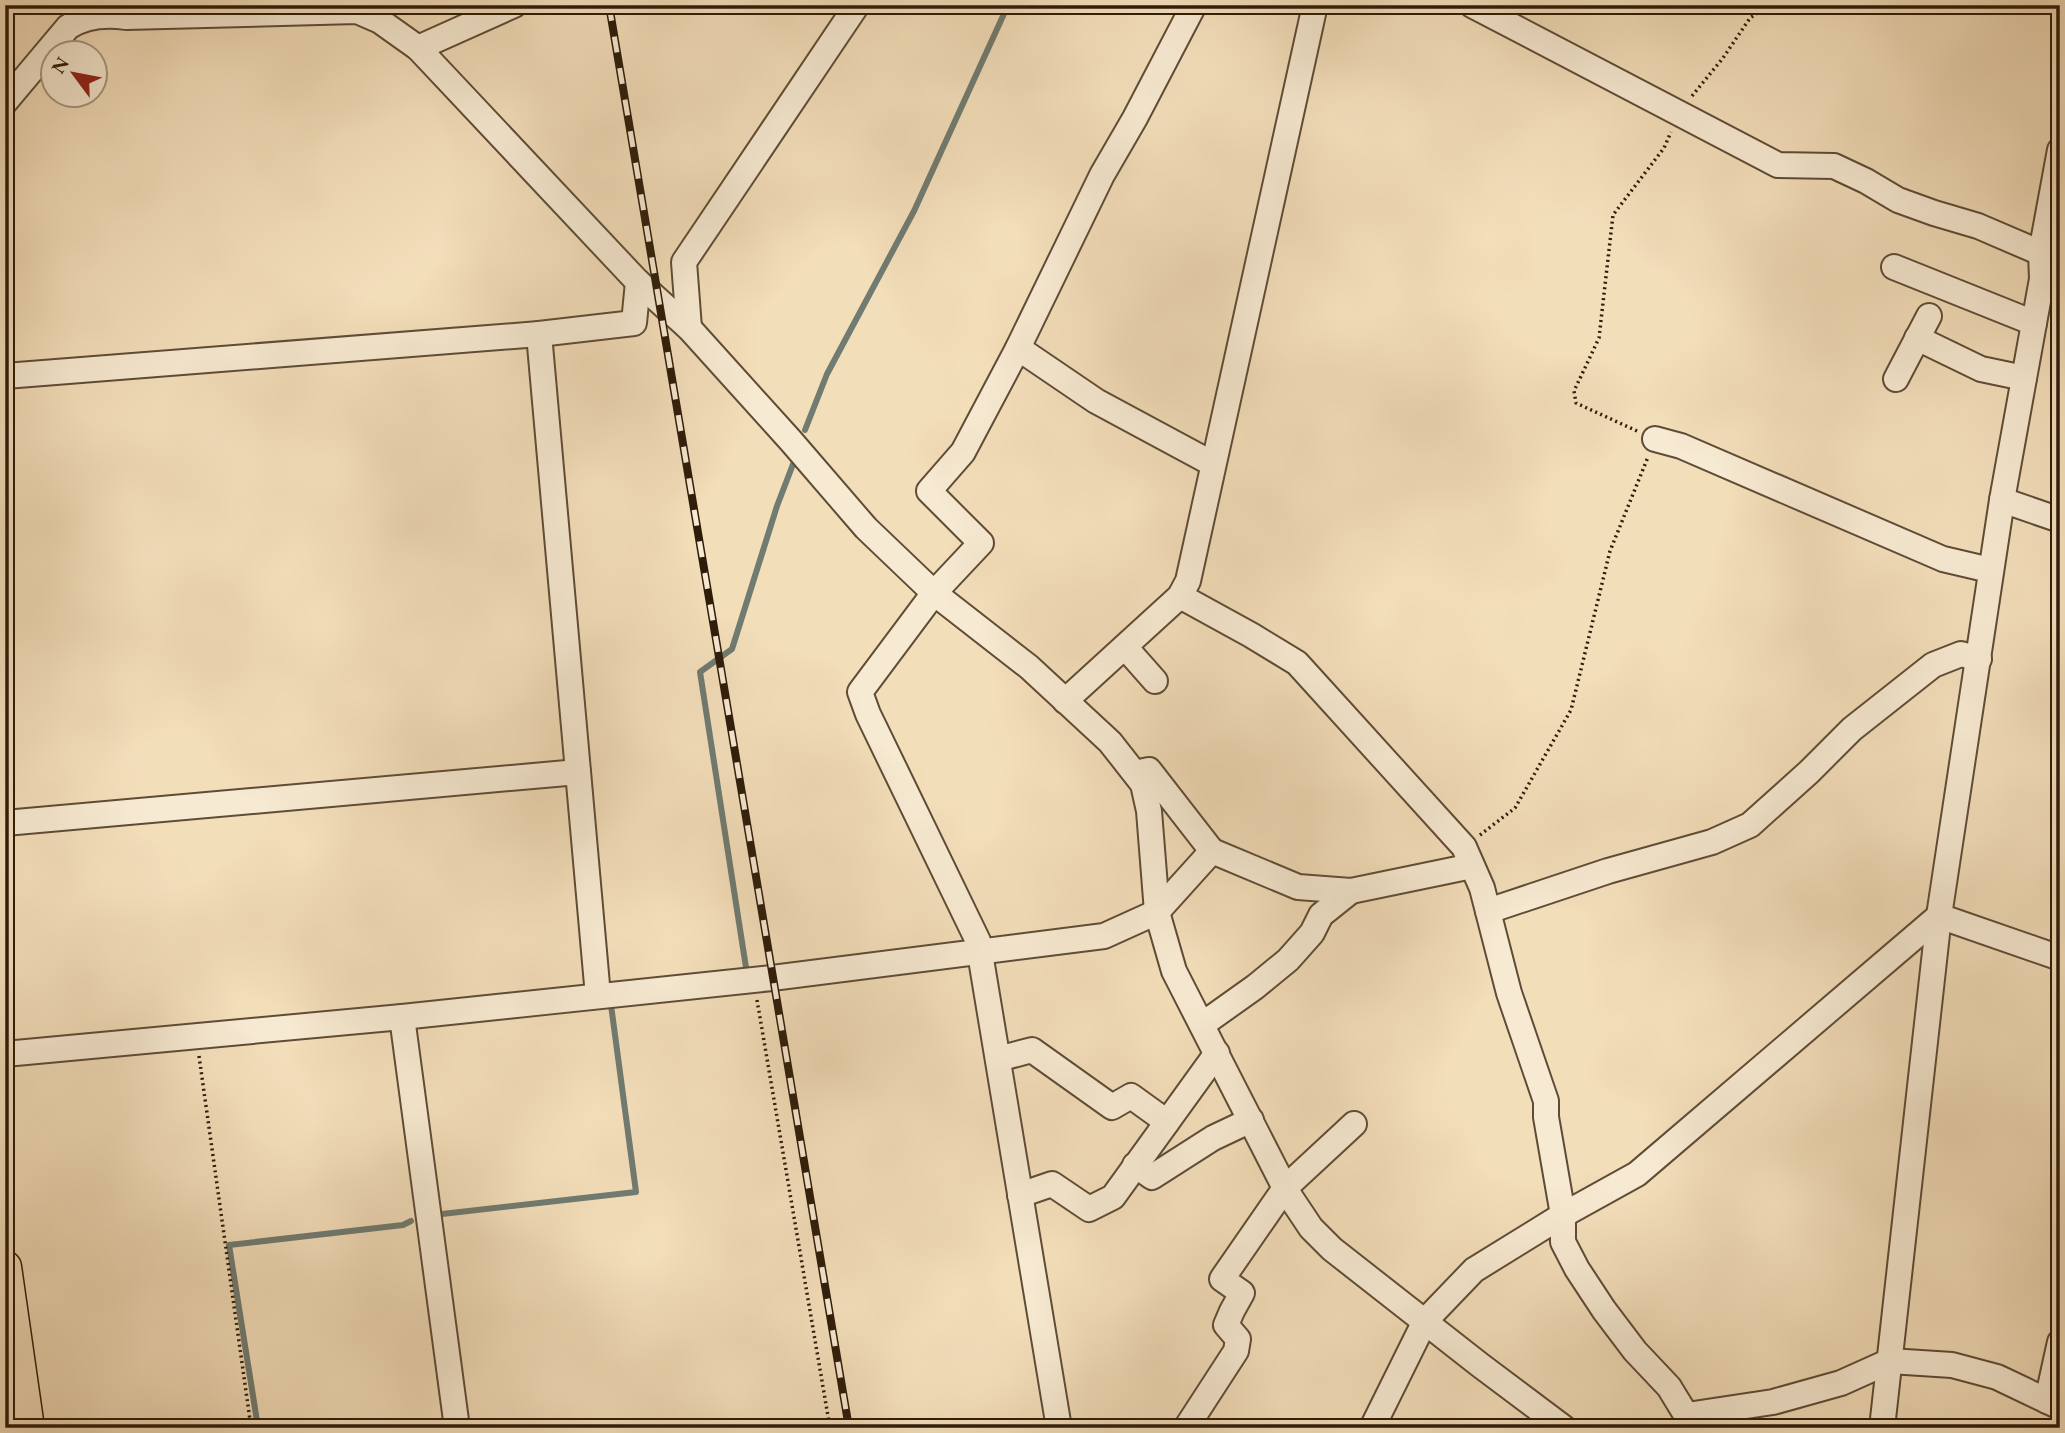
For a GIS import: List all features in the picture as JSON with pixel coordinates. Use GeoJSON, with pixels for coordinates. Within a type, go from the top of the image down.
{"type":"FeatureCollection","features":[{"type":"Feature","properties":{"kind":"main road"},"geometry":{"type":"LineString","coordinates":[[5,1267],[28,1428]]}},
{"type":"Feature","properties":{"kind":"street"},"geometry":{"type":"LineString","coordinates":[[418,48],[514,5]]}},
{"type":"Feature","properties":{"kind":"street"},"geometry":{"type":"LineString","coordinates":[[688,328],[684,262],[857,5]]}},
{"type":"Feature","properties":{"kind":"street"},"geometry":{"type":"LineString","coordinates":[[1059,1428],[978,942],[868,714],[860,692],[934,593],[981,543],[929,491],[962,452],[1018,348],[1102,175],[1194,5]]}},
{"type":"Feature","properties":{"kind":"street"},"geometry":{"type":"LineString","coordinates":[[1065,701],[1180,597],[1188,581],[1315,5]]}},
{"type":"Feature","properties":{"kind":"street"},"geometry":{"type":"LineString","coordinates":[[1472,5],[1779,164],[1833,166],[1898,200],[1978,226],[2041,253]]}},
{"type":"Feature","properties":{"kind":"street"},"geometry":{"type":"LineString","coordinates":[[5,102],[68,27],[71,12],[115,16],[132,11],[380,13],[418,48],[638,282],[688,328],[866,527],[934,593],[1029,667],[1110,742],[1143,784],[1149,811],[1157,912],[1174,971],[1285,1188],[1311,1228],[1332,1248],[1480,1365],[1564,1428]]}},
{"type":"Feature","properties":{"kind":"street"},"geometry":{"type":"LineString","coordinates":[[1882,1428],[1939,916],[2001,500],[2034,323],[2051,280],[2041,253],[2060,150]]}},
{"type":"Feature","properties":{"kind":"street"},"geometry":{"type":"LineString","coordinates":[[1894,267],[2034,323]]}},
{"type":"Feature","properties":{"kind":"street"},"geometry":{"type":"LineString","coordinates":[[5,376],[540,334],[634,323],[638,282]]}},
{"type":"Feature","properties":{"kind":"street"},"geometry":{"type":"LineString","coordinates":[[1896,379],[1923,327],[1981,369],[2024,378]]}},
{"type":"Feature","properties":{"kind":"street"},"geometry":{"type":"LineString","coordinates":[[540,334],[598,996]]}},
{"type":"Feature","properties":{"kind":"street"},"geometry":{"type":"LineString","coordinates":[[1018,348],[1096,401],[1213,464]]}},
{"type":"Feature","properties":{"kind":"street"},"geometry":{"type":"LineString","coordinates":[[1655,439],[1681,446],[1943,559],[1990,570]]}},
{"type":"Feature","properties":{"kind":"street"},"geometry":{"type":"LineString","coordinates":[[2001,500],[2060,520]]}},
{"type":"Feature","properties":{"kind":"street"},"geometry":{"type":"LineString","coordinates":[[1180,597],[1297,663],[1468,857],[1482,888],[1509,993],[1546,1101],[1546,1117],[1563,1215],[1563,1242],[1577,1269],[1635,1351],[1669,1387],[1690,1422],[1840,1383],[1890,1360],[1952,1365],[1997,1377],[2053,1404],[2060,1342]]}},
{"type":"Feature","properties":{"kind":"street"},"geometry":{"type":"LineString","coordinates":[[1125,647],[1156,681]]}},
{"type":"Feature","properties":{"kind":"street"},"geometry":{"type":"LineString","coordinates":[[1488,911],[1608,871],[1712,842],[1749,825],[1809,772],[1852,729],[1933,664],[1961,654],[1979,659]]}},
{"type":"Feature","properties":{"kind":"street"},"geometry":{"type":"LineString","coordinates":[[1134,773],[1149,770],[1212,850],[1298,887],[1351,891],[1468,857]]}},
{"type":"Feature","properties":{"kind":"street"},"geometry":{"type":"LineString","coordinates":[[5,823],[578,772]]}},
{"type":"Feature","properties":{"kind":"street"},"geometry":{"type":"LineString","coordinates":[[5,1054],[402,1017],[754,980],[1104,936],[1157,912],[1212,850]]}},
{"type":"Feature","properties":{"kind":"street"},"geometry":{"type":"LineString","coordinates":[[1203,1024],[1288,960],[1312,933],[1321,915],[1351,891]]}},
{"type":"Feature","properties":{"kind":"street"},"geometry":{"type":"LineString","coordinates":[[1939,916],[2060,958]]}},
{"type":"Feature","properties":{"kind":"street"},"geometry":{"type":"LineString","coordinates":[[1372,1428],[1425,1321],[1474,1270],[1563,1215],[1637,1174],[1939,916]]}},
{"type":"Feature","properties":{"kind":"street"},"geometry":{"type":"LineString","coordinates":[[402,1017],[457,1428]]}},
{"type":"Feature","properties":{"kind":"street"},"geometry":{"type":"LineString","coordinates":[[998,1059],[1032,1050],[1112,1107],[1131,1096],[1167,1122]]}},
{"type":"Feature","properties":{"kind":"street"},"geometry":{"type":"LineString","coordinates":[[1020,1195],[1052,1184],[1089,1209],[1113,1197],[1217,1053]]}},
{"type":"Feature","properties":{"kind":"street"},"geometry":{"type":"LineString","coordinates":[[1135,1165],[1152,1177],[1213,1138],[1251,1120]]}},
{"type":"Feature","properties":{"kind":"street"},"geometry":{"type":"LineString","coordinates":[[1186,1428],[1237,1350],[1238,1339],[1226,1325],[1242,1293],[1222,1279],[1285,1188],[1354,1124]]}},
{"type":"Feature","properties":{"kind":"path"},"geometry":{"type":"LineString","coordinates":[[1468,857],[1515,808],[1571,709],[1610,551],[1655,439],[1576,403],[1574,391],[1598,338],[1613,215],[1664,148],[1679,112],[1723,58],[1750,18],[1769,5]]}},
{"type":"Feature","properties":{"kind":"path"},"geometry":{"type":"LineString","coordinates":[[754,980],[830,1428]]}},
{"type":"Feature","properties":{"kind":"path"},"geometry":{"type":"LineString","coordinates":[[197,1037],[250,1420],[246,1428]]}},
{"type":"Feature","properties":{"kind":"waterway"},"geometry":{"type":"LineString","coordinates":[[805,430],[827,374],[914,211],[1008,5]]}},
{"type":"Feature","properties":{"kind":"waterway"},"geometry":{"type":"LineString","coordinates":[[747,974],[700,672],[732,649],[777,506],[795,459]]}},
{"type":"Feature","properties":{"kind":"waterway"},"geometry":{"type":"LineString","coordinates":[[442,1214],[636,1192],[611,1005]]}},
{"type":"Feature","properties":{"kind":"waterway"},"geometry":{"type":"LineString","coordinates":[[255,1428],[257,1421],[229,1245],[403,1225],[411,1221]]}},
{"type":"Feature","properties":{"kind":"railway"},"geometry":{"type":"LineString","coordinates":[[609,5],[849,1428]]}}]}
